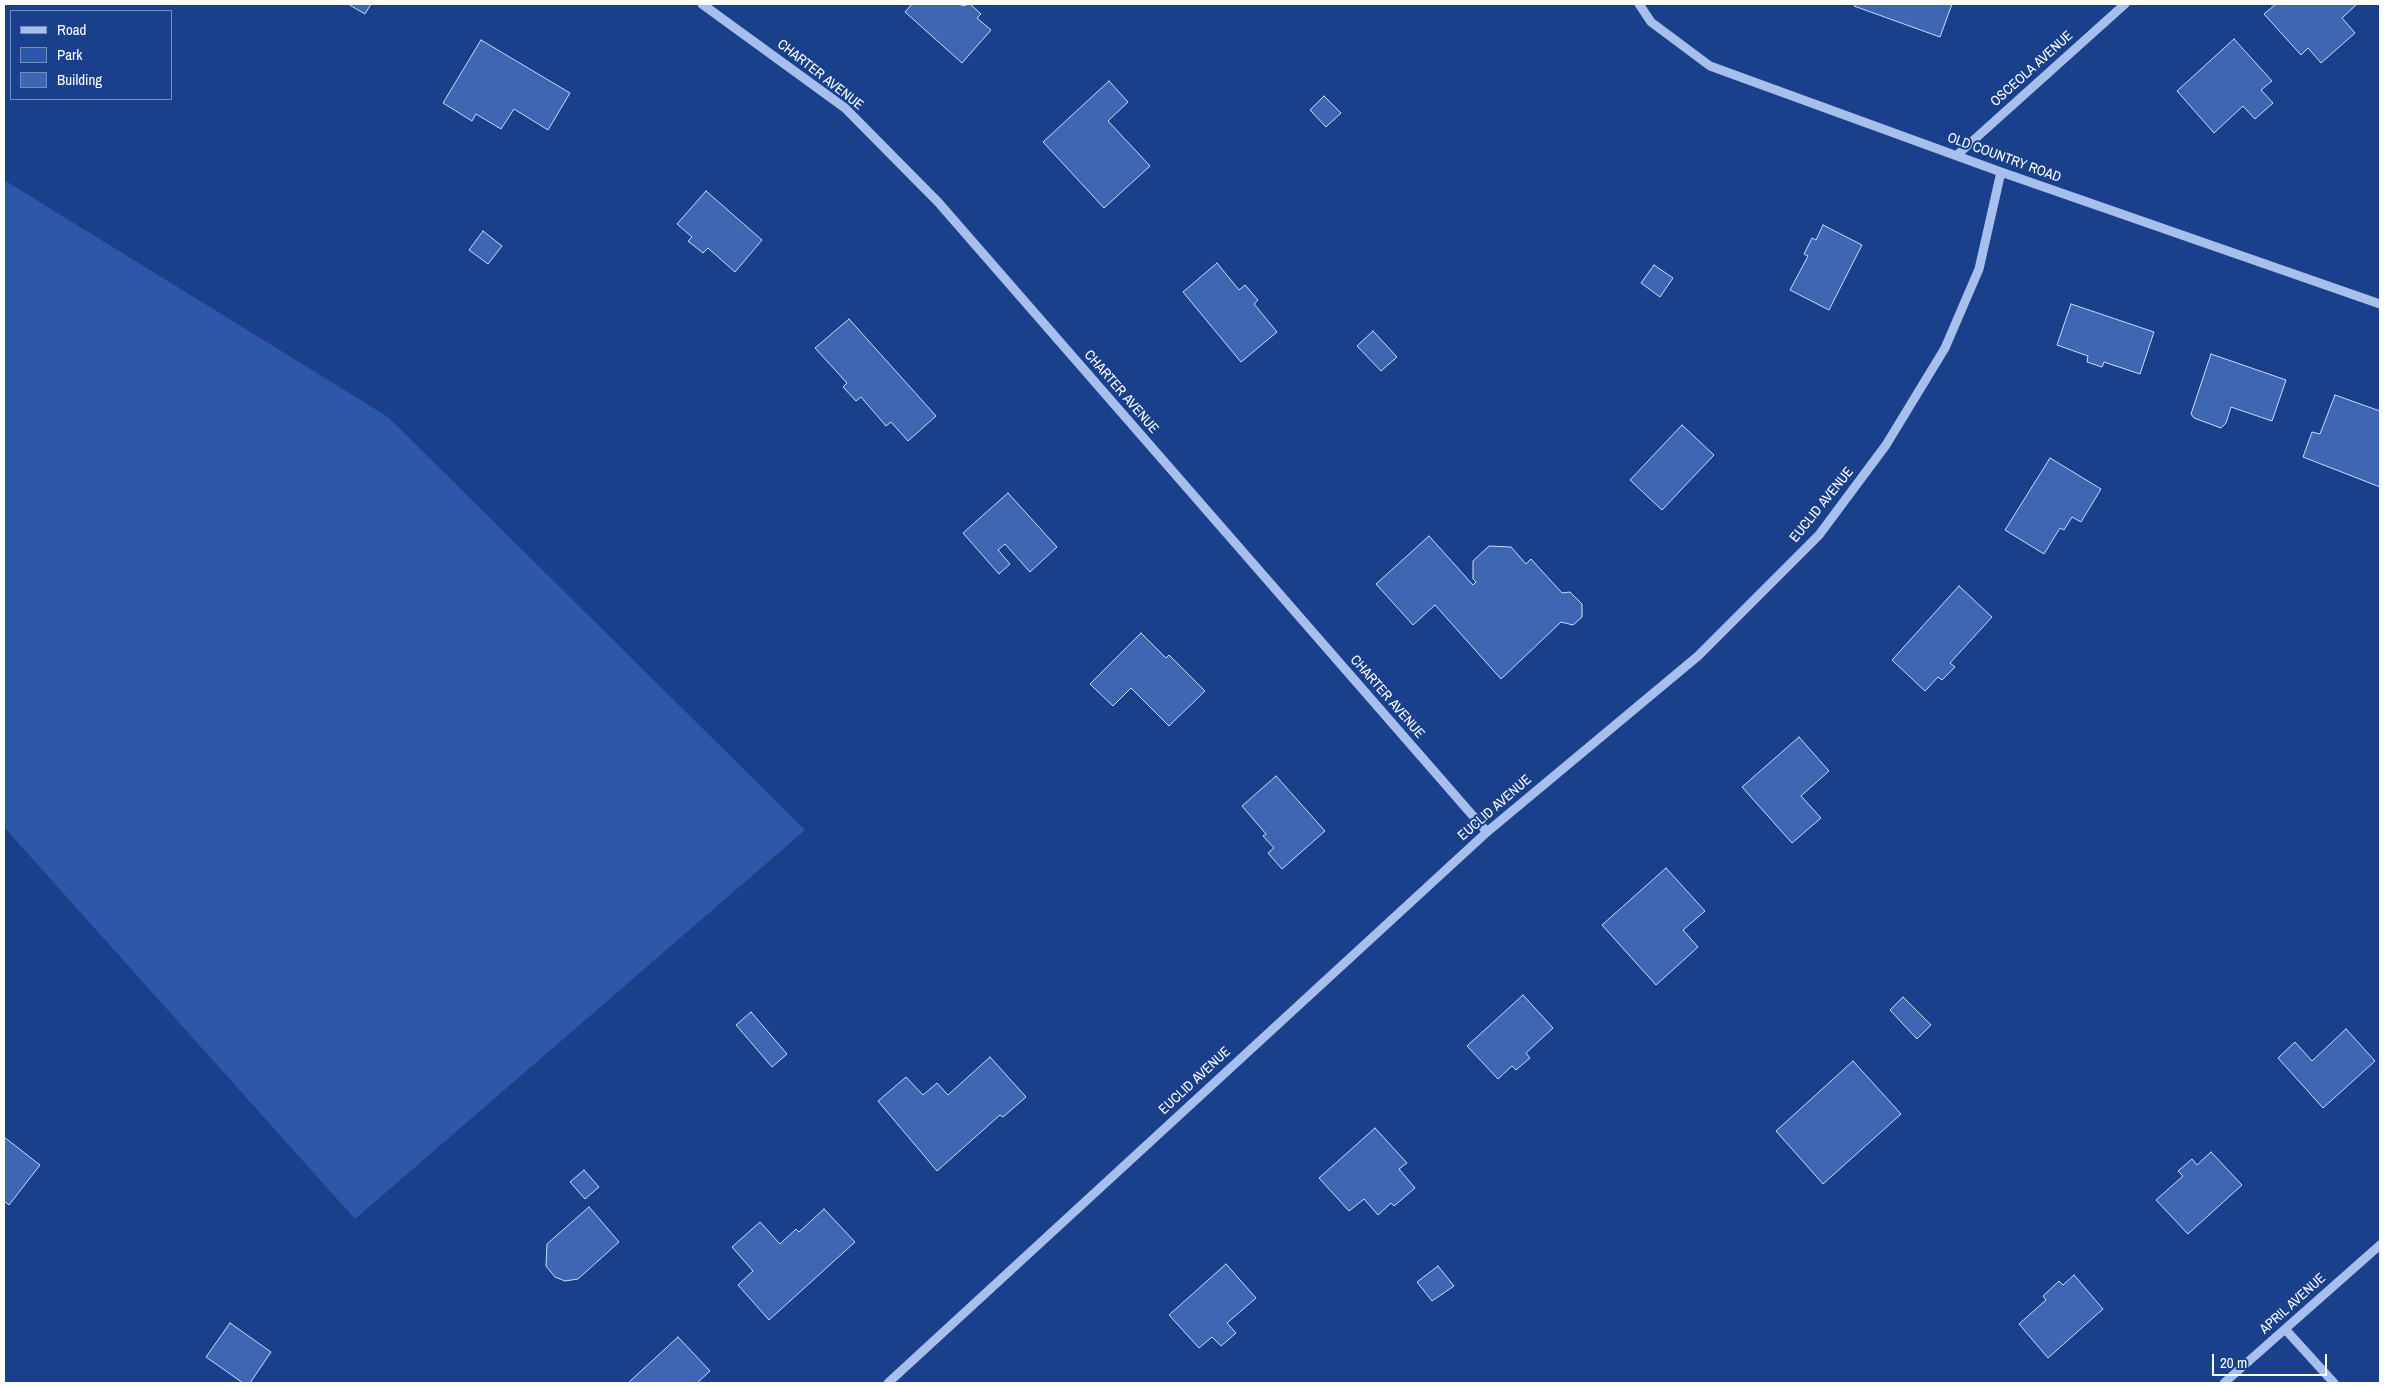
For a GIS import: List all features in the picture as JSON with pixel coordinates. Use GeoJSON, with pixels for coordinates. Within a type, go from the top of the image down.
{"type":"FeatureCollection","features":[{"type":"Feature","properties":{"kind":"street","name":"CHARTER AVENUE"},"geometry":{"type":"LineString","coordinates":[[702,4],[845,108],[938,202],[1487,832]]}},
{"type":"Feature","properties":{"kind":"street","name":"OLD COUNTRY ROAD"},"geometry":{"type":"LineString","coordinates":[[1638,4],[1651,22],[1710,66],[2001,172],[2380,304]]}},
{"type":"Feature","properties":{"kind":"street","name":"OSCEOLA AVENUE"},"geometry":{"type":"LineString","coordinates":[[1957,155],[2125,4]]}},
{"type":"Feature","properties":{"kind":"street","name":"EUCLID AVENUE"},"geometry":{"type":"LineString","coordinates":[[888,1383],[1487,832],[1698,656],[1819,535],[1886,445],[1946,348],[1979,269],[2001,172]]}},
{"type":"Feature","properties":{"kind":"street","name":"APRIL AVENUE"},"geometry":{"type":"LineString","coordinates":[[2224,1383],[2380,1245]]}},
{"type":"Feature","properties":{"kind":"street"},"geometry":{"type":"LineString","coordinates":[[2285,1329],[2334,1383]]}},
{"type":"Feature","properties":{"kind":"green space"},"geometry":{"type":"Polygon","coordinates":[[[4,180],[388,417],[805,830],[355,1219],[4,827],[4,180]]]}},
{"type":"Feature","properties":{"kind":"building"},"geometry":{"type":"Polygon","coordinates":[[[348,4],[371,4],[365,14],[348,4]]]}},
{"type":"Feature","properties":{"kind":"building"},"geometry":{"type":"Polygon","coordinates":[[[912,4],[960,4],[962,6],[970,4],[981,14],[977,18],[991,30],[962,63],[905,12],[912,4]]]}},
{"type":"Feature","properties":{"kind":"building"},"geometry":{"type":"Polygon","coordinates":[[[1855,4],[1952,4],[1940,37],[1854,6],[1855,4]]]}},
{"type":"Feature","properties":{"kind":"building"},"geometry":{"type":"Polygon","coordinates":[[[2276,4],[2357,4],[2342,18],[2355,33],[2321,63],[2308,48],[2301,55],[2264,14],[2276,4]]]}},
{"type":"Feature","properties":{"kind":"building"},"geometry":{"type":"Polygon","coordinates":[[[2234,39],[2272,81],[2261,90],[2273,103],[2255,119],[2243,106],[2214,133],[2177,91],[2234,39]]]}},
{"type":"Feature","properties":{"kind":"building"},"geometry":{"type":"Polygon","coordinates":[[[481,40],[570,93],[548,130],[514,109],[501,129],[476,114],[472,121],[443,103],[481,40]]]}},
{"type":"Feature","properties":{"kind":"building"},"geometry":{"type":"Polygon","coordinates":[[[1109,81],[1128,102],[1108,121],[1150,166],[1104,208],[1043,142],[1109,81]]]}},
{"type":"Feature","properties":{"kind":"building"},"geometry":{"type":"Polygon","coordinates":[[[1324,96],[1341,113],[1326,127],[1310,110],[1324,96]]]}},
{"type":"Feature","properties":{"kind":"building"},"geometry":{"type":"Polygon","coordinates":[[[706,191],[762,240],[735,272],[708,248],[703,253],[688,241],[692,237],[677,224],[706,191]]]}},
{"type":"Feature","properties":{"kind":"building"},"geometry":{"type":"Polygon","coordinates":[[[1823,225],[1862,245],[1829,310],[1790,290],[1808,256],[1804,254],[1812,238],[1816,240],[1823,225]]]}},
{"type":"Feature","properties":{"kind":"building"},"geometry":{"type":"Polygon","coordinates":[[[483,231],[502,246],[488,264],[469,250],[483,231]]]}},
{"type":"Feature","properties":{"kind":"building"},"geometry":{"type":"Polygon","coordinates":[[[1217,263],[1239,290],[1245,285],[1258,300],[1254,304],[1277,332],[1241,362],[1183,292],[1217,263]]]}},
{"type":"Feature","properties":{"kind":"building"},"geometry":{"type":"Polygon","coordinates":[[[1654,265],[1673,278],[1660,297],[1641,283],[1654,265]]]}},
{"type":"Feature","properties":{"kind":"building"},"geometry":{"type":"Polygon","coordinates":[[[2071,304],[2154,332],[2140,374],[2104,362],[2102,367],[2087,362],[2088,356],[2057,345],[2071,304]]]}},
{"type":"Feature","properties":{"kind":"building"},"geometry":{"type":"Polygon","coordinates":[[[849,319],[936,416],[908,441],[891,422],[886,426],[861,397],[856,401],[843,387],[847,383],[815,348],[849,319]]]}},
{"type":"Feature","properties":{"kind":"building"},"geometry":{"type":"Polygon","coordinates":[[[1373,331],[1397,357],[1381,371],[1357,346],[1373,331]]]}},
{"type":"Feature","properties":{"kind":"building"},"geometry":{"type":"Polygon","coordinates":[[[2211,354],[2286,380],[2272,421],[2231,407],[2226,423],[2221,428],[2194,418],[2191,414],[2211,354]]]}},
{"type":"Feature","properties":{"kind":"building"},"geometry":{"type":"Polygon","coordinates":[[[2335,395],[2380,411],[2380,487],[2303,457],[2312,432],[2320,434],[2335,395]]]}},
{"type":"Feature","properties":{"kind":"building"},"geometry":{"type":"Polygon","coordinates":[[[1682,425],[1714,455],[1662,510],[1630,480],[1682,425]]]}},
{"type":"Feature","properties":{"kind":"building"},"geometry":{"type":"Polygon","coordinates":[[[2050,458],[2101,489],[2081,522],[2072,517],[2064,530],[2060,528],[2044,554],[2005,530],[2050,458]]]}},
{"type":"Feature","properties":{"kind":"building"},"geometry":{"type":"Polygon","coordinates":[[[1008,493],[1057,547],[1030,572],[1005,544],[998,550],[1010,564],[999,574],[963,533],[1008,493]]]}},
{"type":"Feature","properties":{"kind":"building"},"geometry":{"type":"Polygon","coordinates":[[[1429,536],[1473,585],[1476,582],[1473,579],[1473,561],[1489,546],[1511,547],[1526,564],[1531,559],[1562,593],[1570,592],[1582,604],[1582,617],[1573,625],[1561,622],[1501,679],[1435,605],[1413,625],[1376,584],[1429,536]]]}},
{"type":"Feature","properties":{"kind":"building"},"geometry":{"type":"Polygon","coordinates":[[[1959,586],[1992,617],[1950,663],[1955,667],[1942,680],[1938,677],[1925,691],[1892,660],[1959,586]]]}},
{"type":"Feature","properties":{"kind":"building"},"geometry":{"type":"Polygon","coordinates":[[[1141,633],[1166,658],[1169,655],[1205,691],[1169,726],[1131,688],[1113,706],[1090,684],[1141,633]]]}},
{"type":"Feature","properties":{"kind":"building"},"geometry":{"type":"Polygon","coordinates":[[[1799,737],[1829,771],[1801,796],[1821,818],[1792,843],[1742,787],[1799,737]]]}},
{"type":"Feature","properties":{"kind":"building"},"geometry":{"type":"Polygon","coordinates":[[[1276,776],[1325,831],[1282,869],[1268,853],[1274,848],[1263,836],[1266,834],[1242,806],[1276,776]]]}},
{"type":"Feature","properties":{"kind":"building"},"geometry":{"type":"Polygon","coordinates":[[[1666,868],[1705,911],[1683,930],[1698,947],[1656,985],[1602,925],[1666,868]]]}},
{"type":"Feature","properties":{"kind":"building"},"geometry":{"type":"Polygon","coordinates":[[[1523,995],[1553,1028],[1526,1053],[1530,1058],[1516,1070],[1512,1066],[1498,1079],[1467,1046],[1523,995]]]}},
{"type":"Feature","properties":{"kind":"building"},"geometry":{"type":"Polygon","coordinates":[[[1903,997],[1931,1025],[1917,1039],[1890,1010],[1903,997]]]}},
{"type":"Feature","properties":{"kind":"building"},"geometry":{"type":"Polygon","coordinates":[[[751,1012],[787,1054],[772,1067],[736,1025],[751,1012]]]}},
{"type":"Feature","properties":{"kind":"building"},"geometry":{"type":"Polygon","coordinates":[[[2346,1029],[2375,1061],[2323,1108],[2278,1058],[2295,1042],[2312,1061],[2346,1029]]]}},
{"type":"Feature","properties":{"kind":"building"},"geometry":{"type":"Polygon","coordinates":[[[990,1057],[1026,1097],[1003,1117],[1000,1115],[937,1171],[878,1101],[906,1077],[923,1095],[937,1083],[948,1095],[990,1057]]]}},
{"type":"Feature","properties":{"kind":"building"},"geometry":{"type":"Polygon","coordinates":[[[1853,1061],[1901,1114],[1823,1184],[1776,1131],[1853,1061]]]}},
{"type":"Feature","properties":{"kind":"building"},"geometry":{"type":"Polygon","coordinates":[[[1375,1128],[1407,1163],[1399,1169],[1415,1188],[1394,1206],[1391,1203],[1378,1215],[1364,1199],[1349,1211],[1319,1178],[1375,1128]]]}},
{"type":"Feature","properties":{"kind":"building"},"geometry":{"type":"Polygon","coordinates":[[[4,1137],[40,1165],[9,1205],[4,1201],[4,1137]]]}},
{"type":"Feature","properties":{"kind":"building"},"geometry":{"type":"Polygon","coordinates":[[[2211,1152],[2242,1185],[2188,1234],[2156,1200],[2183,1176],[2178,1171],[2192,1159],[2197,1165],[2211,1152]]]}},
{"type":"Feature","properties":{"kind":"building"},"geometry":{"type":"Polygon","coordinates":[[[584,1170],[599,1187],[585,1199],[570,1182],[584,1170]]]}},
{"type":"Feature","properties":{"kind":"building"},"geometry":{"type":"Polygon","coordinates":[[[589,1207],[619,1242],[578,1279],[565,1281],[555,1277],[546,1266],[547,1244],[589,1207]]]}},
{"type":"Feature","properties":{"kind":"building"},"geometry":{"type":"Polygon","coordinates":[[[824,1209],[855,1242],[769,1320],[738,1285],[753,1271],[732,1247],[760,1222],[780,1244],[796,1229],[799,1232],[824,1209]]]}},
{"type":"Feature","properties":{"kind":"building"},"geometry":{"type":"Polygon","coordinates":[[[1226,1264],[1256,1298],[1227,1323],[1236,1333],[1221,1346],[1212,1337],[1199,1348],[1169,1315],[1226,1264]]]}},
{"type":"Feature","properties":{"kind":"building"},"geometry":{"type":"Polygon","coordinates":[[[1438,1266],[1454,1286],[1432,1301],[1417,1282],[1438,1266]]]}},
{"type":"Feature","properties":{"kind":"building"},"geometry":{"type":"Polygon","coordinates":[[[2074,1275],[2103,1309],[2048,1358],[2019,1324],[2046,1300],[2043,1296],[2059,1281],[2063,1285],[2074,1275]]]}},
{"type":"Feature","properties":{"kind":"building"},"geometry":{"type":"Polygon","coordinates":[[[230,1323],[271,1352],[250,1383],[243,1383],[206,1357],[230,1323]]]}},
{"type":"Feature","properties":{"kind":"building"},"geometry":{"type":"Polygon","coordinates":[[[678,1337],[710,1371],[697,1383],[628,1383],[678,1337]]]}}]}
